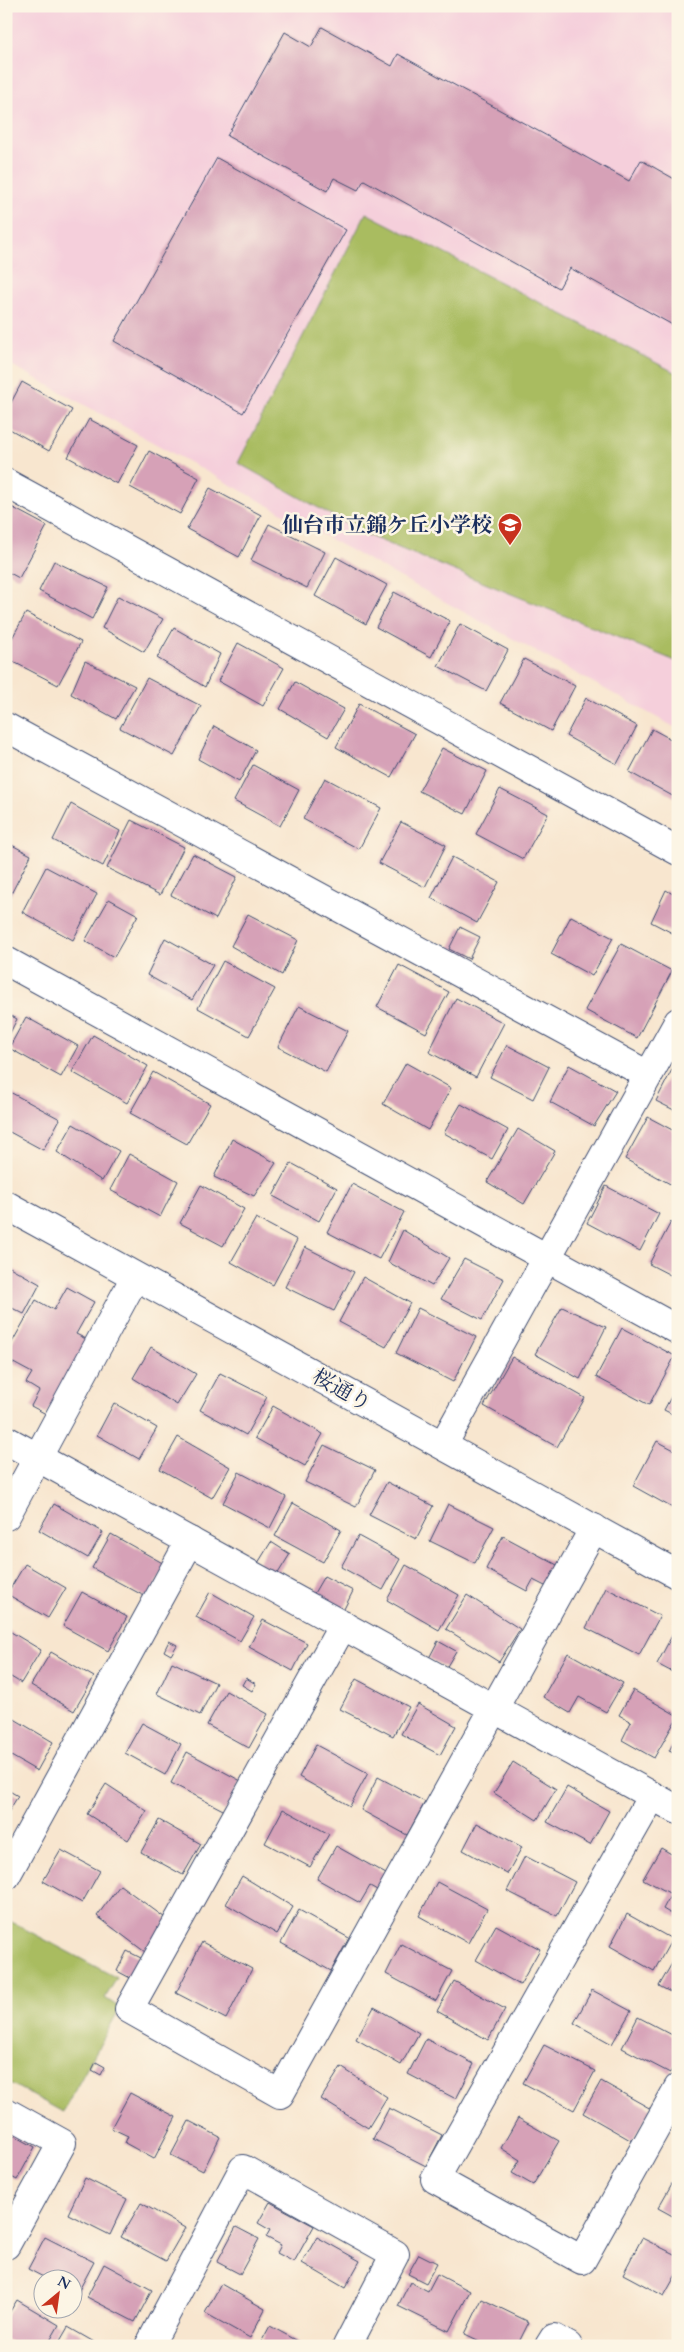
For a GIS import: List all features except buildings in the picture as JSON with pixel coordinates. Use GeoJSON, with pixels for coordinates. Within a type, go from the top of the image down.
{"type":"FeatureCollection","features":[{"type":"Feature","properties":{"kind":"street"},"geometry":{"type":"LineString","coordinates":[[6,483],[678,850]]}},
{"type":"Feature","properties":{"kind":"street"},"geometry":{"type":"LineString","coordinates":[[6,726],[648,1075]]}},
{"type":"Feature","properties":{"kind":"street"},"geometry":{"type":"LineString","coordinates":[[6,961],[678,1330]]}},
{"type":"Feature","properties":{"kind":"street"},"geometry":{"type":"LineString","coordinates":[[443,1445],[678,1022]]}},
{"type":"Feature","properties":{"kind":"street","name":"桜通り"},"geometry":{"type":"LineString","coordinates":[[6,1205],[678,1575]]}},
{"type":"Feature","properties":{"kind":"street"},"geometry":{"type":"LineString","coordinates":[[6,1516],[135,1277]]}},
{"type":"Feature","properties":{"kind":"street"},"geometry":{"type":"LineString","coordinates":[[6,1440],[678,1810]]}},
{"type":"Feature","properties":{"kind":"street"},"geometry":{"type":"LineString","coordinates":[[343,1625],[129,2009],[280,2094],[594,1528]]}},
{"type":"Feature","properties":{"kind":"street"},"geometry":{"type":"LineString","coordinates":[[6,1876],[190,1541]]}},
{"type":"Feature","properties":{"kind":"street"},"geometry":{"type":"LineString","coordinates":[[652,1796],[435,2179],[582,2260],[678,2088]]}},
{"type":"Feature","properties":{"kind":"street"},"geometry":{"type":"LineString","coordinates":[[6,2112],[62,2143],[6,2245]]}},
{"type":"Feature","properties":{"kind":"street"},"geometry":{"type":"LineString","coordinates":[[148,2346],[243,2168],[396,2254],[347,2346]]}},
{"type":"Feature","properties":{"kind":"street"},"geometry":{"type":"LineString","coordinates":[[549,2346],[554,2338],[568,2346]]}},
{"type":"Feature","properties":{"kind":"shaded area","name":"仙台市立錦ケ丘小学校"},"geometry":{"type":"Polygon","coordinates":[[[15,6],[678,6],[678,729],[6,362],[6,32],[15,6]]]}},
{"type":"Feature","properties":{"kind":"green space"},"geometry":{"type":"Polygon","coordinates":[[[366,213],[678,374],[678,662],[367,535],[238,463],[366,213]]]}},
{"type":"Feature","properties":{"kind":"green space"},"geometry":{"type":"Polygon","coordinates":[[[6,1919],[117,1978],[105,1998],[120,2008],[63,2112],[6,2081],[6,1919]]]}},
{"type":"Feature","properties":{"kind":"place","name":"仙台市立錦ケ丘小学校"},"geometry":{"type":"Point","coordinates":[510,546]}}]}
